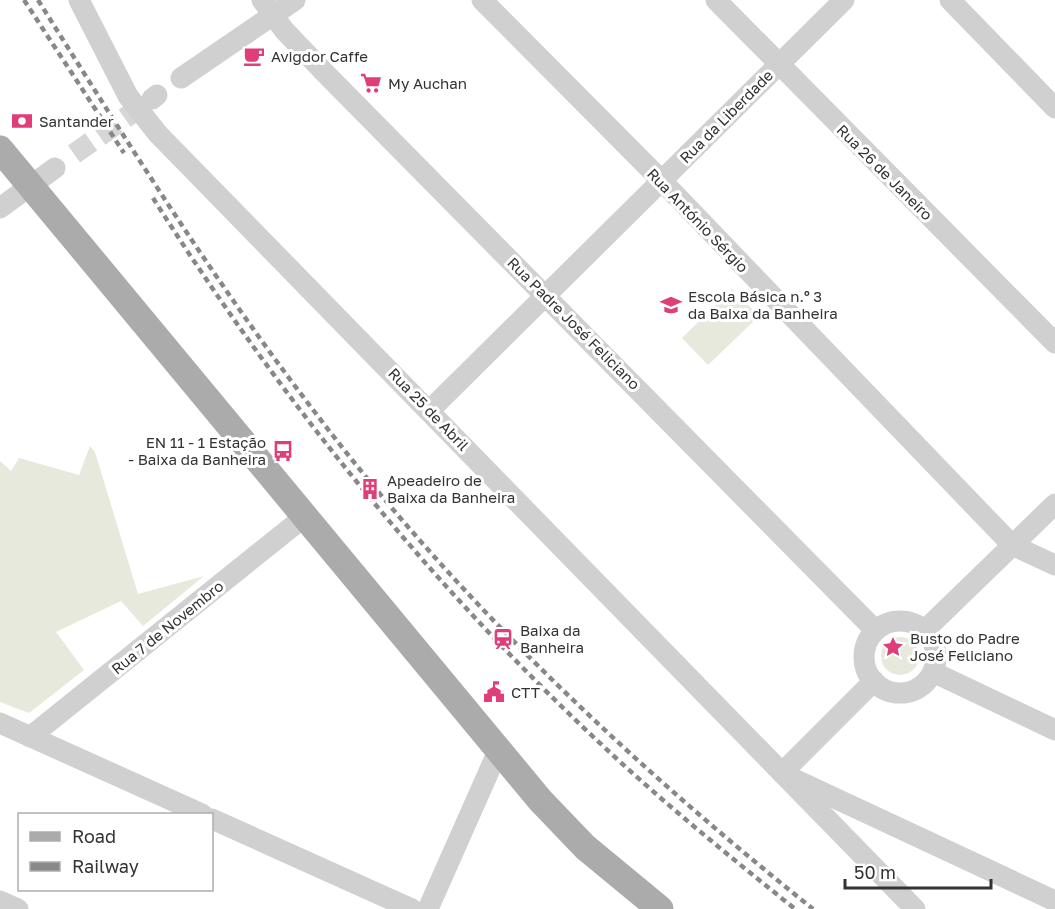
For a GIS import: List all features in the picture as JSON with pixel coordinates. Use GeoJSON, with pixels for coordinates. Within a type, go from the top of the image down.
{"type":"FeatureCollection","features":[{"type":"Feature","properties":{"kind":"main road"},"geometry":{"type":"LineString","coordinates":[[0,149],[540,800],[585,847],[660,909]]}},
{"type":"Feature","properties":{"kind":"street","name":"Rua 25 de Abril"},"geometry":{"type":"LineString","coordinates":[[79,0],[129,96],[158,134],[915,909]]}},
{"type":"Feature","properties":{"kind":"street"},"geometry":{"type":"LineString","coordinates":[[181,78],[268,8],[295,0]]}},
{"type":"Feature","properties":{"kind":"street","name":"Rua António Sérgio"},"geometry":{"type":"LineString","coordinates":[[482,0],[661,180],[1012,545]]}},
{"type":"Feature","properties":{"kind":"street","name":"Rua 26 de Janeiro"},"geometry":{"type":"LineString","coordinates":[[716,0],[1055,343]]}},
{"type":"Feature","properties":{"kind":"street","name":"Rua da Liberdade"},"geometry":{"type":"LineString","coordinates":[[430,410],[844,0]]}},
{"type":"Feature","properties":{"kind":"street"},"geometry":{"type":"LineString","coordinates":[[950,0],[1055,108]]}},
{"type":"Feature","properties":{"kind":"street","name":"Rua Padre José Feliciano"},"geometry":{"type":"LineString","coordinates":[[268,8],[324,72],[876,630]]}},
{"type":"Feature","properties":{"kind":"street"},"geometry":{"type":"LineString","coordinates":[[0,208],[55,168]]}},
{"type":"Feature","properties":{"kind":"street"},"geometry":{"type":"LineString","coordinates":[[925,630],[1055,504]]}},
{"type":"Feature","properties":{"kind":"street","name":"Rua 7 de Novembro"},"geometry":{"type":"LineString","coordinates":[[30,736],[304,517]]}},
{"type":"Feature","properties":{"kind":"street"},"geometry":{"type":"LineString","coordinates":[[1012,545],[1055,565]]}},
{"type":"Feature","properties":{"kind":"street"},"geometry":{"type":"LineString","coordinates":[[895,621],[906,621],[925,630],[935,651],[933,672],[917,689],[894,692],[874,681],[864,661],[868,639],[876,630],[895,621]]}},
{"type":"Feature","properties":{"kind":"street"},"geometry":{"type":"LineString","coordinates":[[933,672],[1055,730]]}},
{"type":"Feature","properties":{"kind":"street"},"geometry":{"type":"LineString","coordinates":[[874,681],[782,773],[1055,901]]}},
{"type":"Feature","properties":{"kind":"street"},"geometry":{"type":"LineString","coordinates":[[0,723],[200,813]]}},
{"type":"Feature","properties":{"kind":"street"},"geometry":{"type":"LineString","coordinates":[[428,909],[498,751]]}},
{"type":"Feature","properties":{"kind":"street"},"geometry":{"type":"LineString","coordinates":[[213,819],[411,909]]}},
{"type":"Feature","properties":{"kind":"street"},"geometry":{"type":"LineString","coordinates":[[0,901],[18,909]]}},
{"type":"Feature","properties":{"kind":"shaded area"},"geometry":{"type":"Polygon","coordinates":[[[732,289],[759,316],[708,365],[682,338],[732,289]]]}},
{"type":"Feature","properties":{"kind":"shaded area"},"geometry":{"type":"Polygon","coordinates":[[[90,446],[95,452],[138,594],[204,576],[143,626],[121,601],[56,632],[84,670],[29,713],[0,702],[0,461],[11,471],[19,458],[79,475],[90,446]]]}},
{"type":"Feature","properties":{"kind":"shaded area"},"geometry":{"type":"Polygon","coordinates":[[[900,637],[913,643],[919,656],[913,669],[900,675],[887,669],[881,656],[887,643],[900,637]]]}},
{"type":"Feature","properties":{"kind":"tunnel"},"geometry":{"type":"LineString","coordinates":[[74,154],[152,99]]}},
{"type":"Feature","properties":{"kind":"railway"},"geometry":{"type":"LineString","coordinates":[[24,0],[124,153]]}},
{"type":"Feature","properties":{"kind":"railway"},"geometry":{"type":"LineString","coordinates":[[38,0],[205,260],[314,411],[369,481],[486,613],[611,736],[744,853],[813,909]]}},
{"type":"Feature","properties":{"kind":"railway"},"geometry":{"type":"LineString","coordinates":[[153,198],[257,352],[313,427],[371,500],[432,570],[560,705],[628,769],[795,909]]}},
{"type":"Feature","properties":{"kind":"place","name":"Avigdor Caffe"},"geometry":{"type":"Point","coordinates":[254,56]}},
{"type":"Feature","properties":{"kind":"place","name":"My Auchan"},"geometry":{"type":"Point","coordinates":[371,83]}},
{"type":"Feature","properties":{"kind":"place","name":"Santander"},"geometry":{"type":"Point","coordinates":[22,121]}},
{"type":"Feature","properties":{"kind":"place","name":"Escola Básica n.º 3 da Baixa da Banheira"},"geometry":{"type":"Point","coordinates":[671,305]}},
{"type":"Feature","properties":{"kind":"place","name":"EN 11 - 1 Estação - Baixa da Banheira"},"geometry":{"type":"Point","coordinates":[283,451]}},
{"type":"Feature","properties":{"kind":"place","name":"Apeadeiro de Baixa da Banheira"},"geometry":{"type":"Point","coordinates":[370,489]}},
{"type":"Feature","properties":{"kind":"place","name":"Baixa da Banheira"},"geometry":{"type":"Point","coordinates":[503,639]}},
{"type":"Feature","properties":{"kind":"place","name":"Busto do Padre José Feliciano"},"geometry":{"type":"Point","coordinates":[893,647]}},
{"type":"Feature","properties":{"kind":"place","name":"CTT"},"geometry":{"type":"Point","coordinates":[494,692]}}]}
